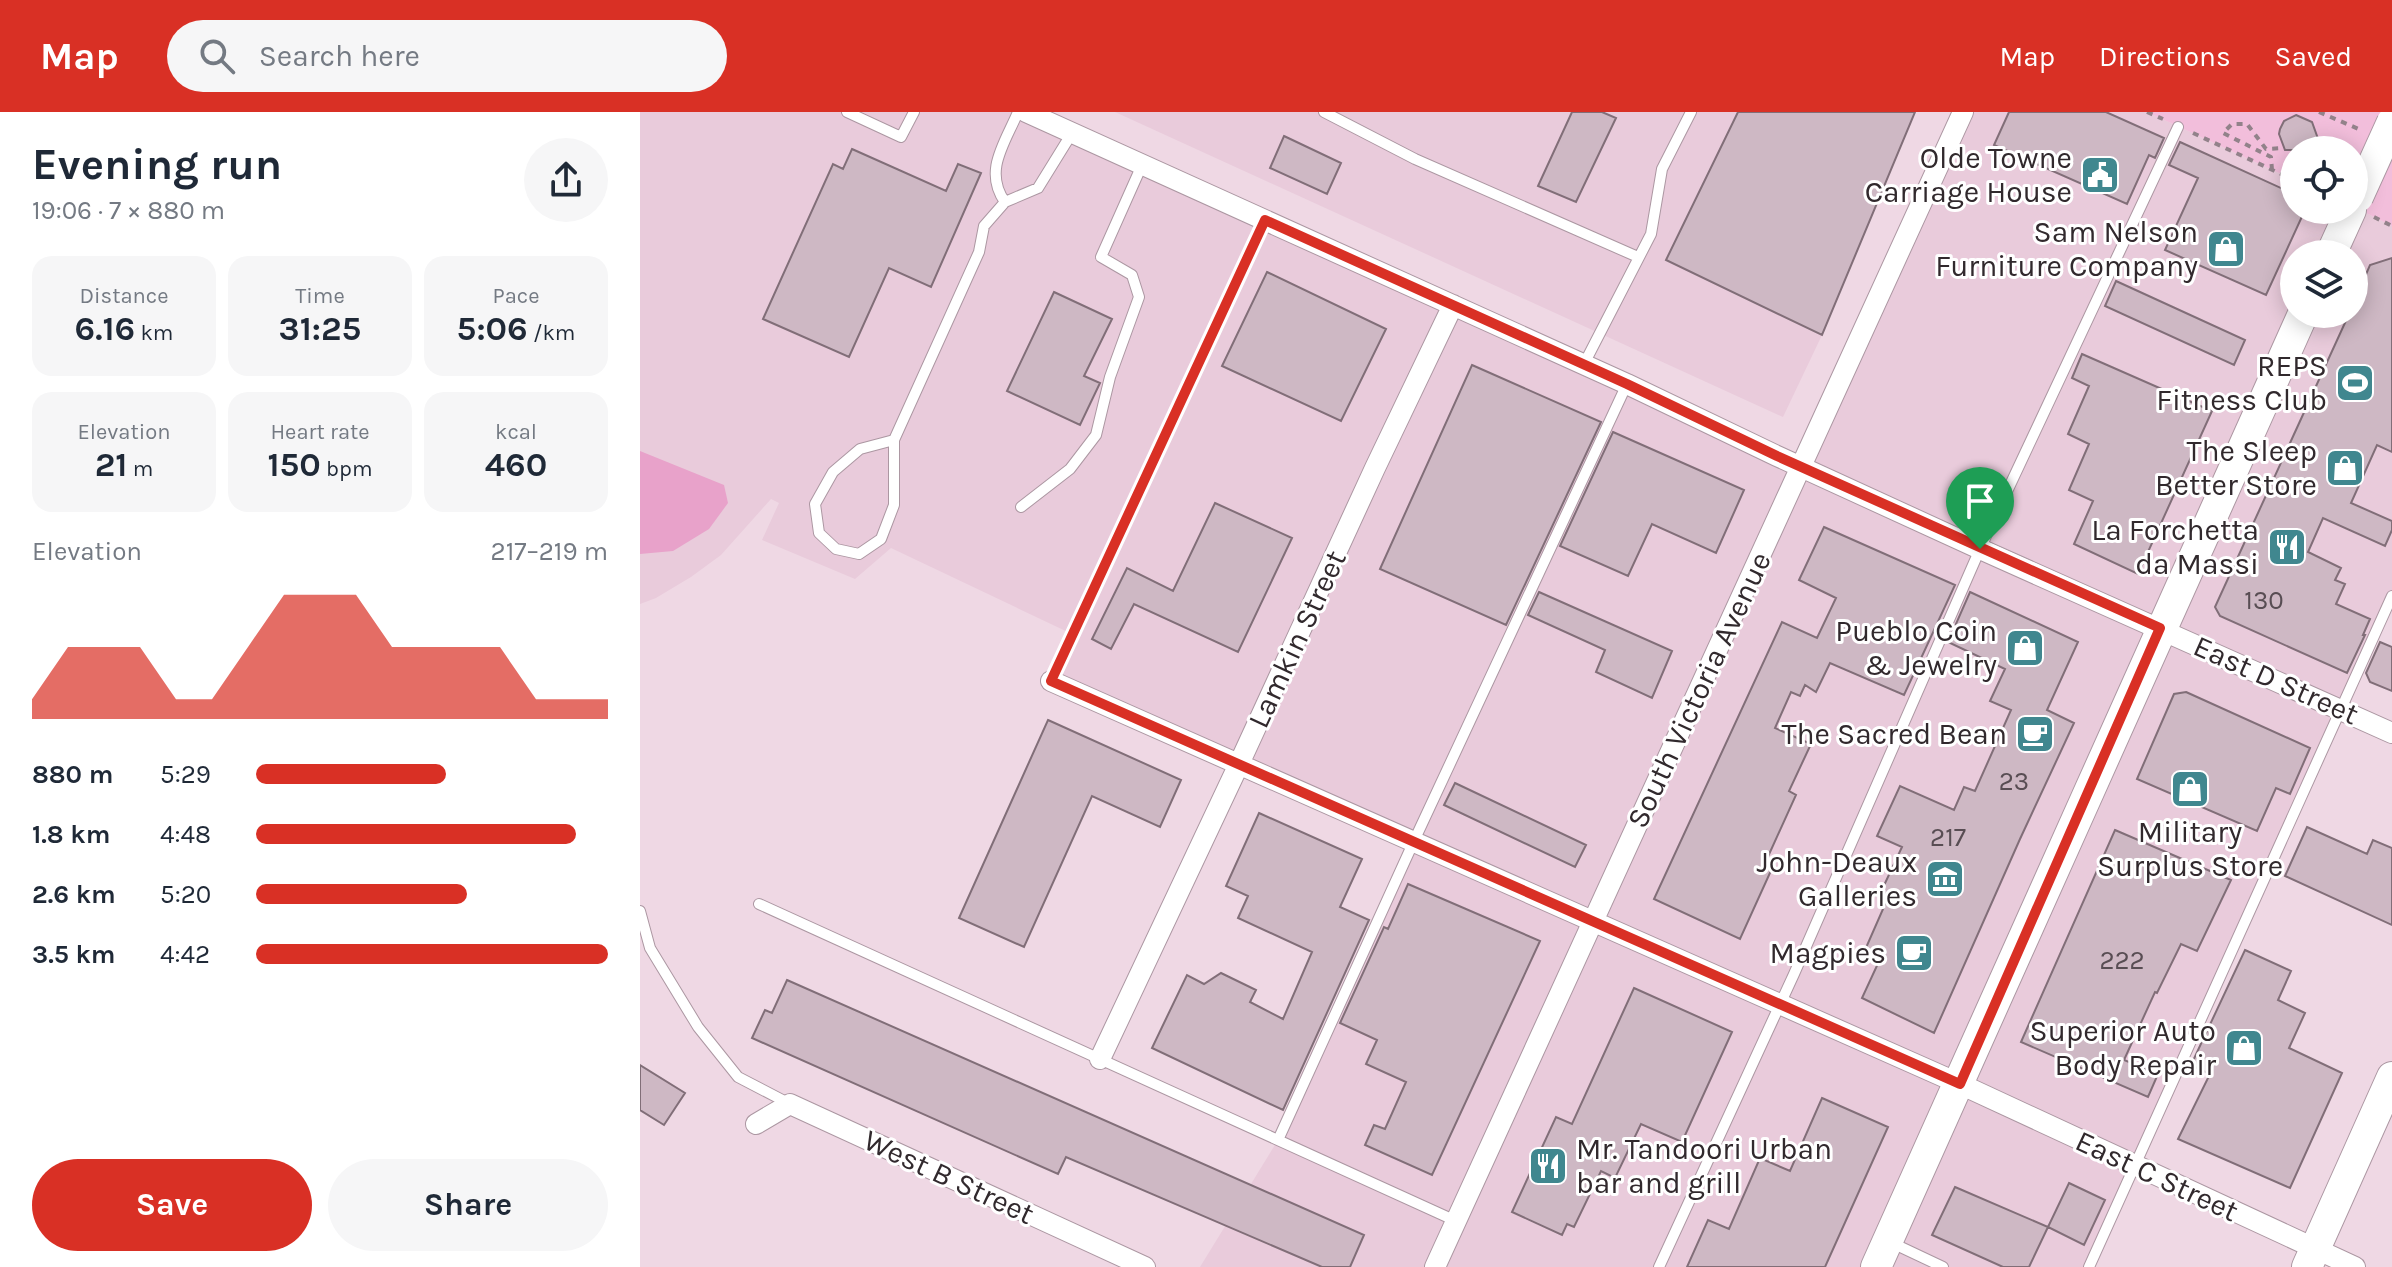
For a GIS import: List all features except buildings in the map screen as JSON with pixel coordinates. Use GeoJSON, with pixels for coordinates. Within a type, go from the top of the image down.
{"type":"FeatureCollection","features":[{"type":"Feature","properties":{"kind":"street","name":"East D Street"},"geometry":{"type":"LineString","coordinates":[[1026,112],[1584,364],[1980,549],[2392,733]]}},
{"type":"Feature","properties":{"kind":"street","name":"South Victoria Avenue"},"geometry":{"type":"LineString","coordinates":[[1435,1267],[1963,112]]}},
{"type":"Feature","properties":{"kind":"street"},"geometry":{"type":"LineString","coordinates":[[2368,174],[2392,122]]}},
{"type":"Feature","properties":{"kind":"street","name":"Lamkin Street"},"geometry":{"type":"LineString","coordinates":[[1100,1059],[1453,305]]}},
{"type":"Feature","properties":{"kind":"street"},"geometry":{"type":"LineString","coordinates":[[1882,1254],[2297,328]]}},
{"type":"Feature","properties":{"kind":"street","name":"East C Street"},"geometry":{"type":"LineString","coordinates":[[1051,681],[1960,1084],[2136,1166],[2311,1258],[2355,1267]]}},
{"type":"Feature","properties":{"kind":"street"},"geometry":{"type":"LineString","coordinates":[[2311,1258],[2392,1077]]}},
{"type":"Feature","properties":{"kind":"street"},"geometry":{"type":"LineString","coordinates":[[756,1124],[790,1104]]}},
{"type":"Feature","properties":{"kind":"street","name":"West B Street"},"geometry":{"type":"LineString","coordinates":[[790,1104],[1145,1267]]}},
{"type":"Feature","properties":{"kind":"lane"},"geometry":{"type":"LineString","coordinates":[[847,112],[901,137],[914,112]]}},
{"type":"Feature","properties":{"kind":"lane"},"geometry":{"type":"LineString","coordinates":[[1005,202],[996,189],[995,164],[1018,112]]}},
{"type":"Feature","properties":{"kind":"lane"},"geometry":{"type":"LineString","coordinates":[[1324,112],[1415,159],[1638,257]]}},
{"type":"Feature","properties":{"kind":"lane"},"geometry":{"type":"LineString","coordinates":[[1584,364],[1651,234],[1662,169],[1691,112]]}},
{"type":"Feature","properties":{"kind":"lane"},"geometry":{"type":"LineString","coordinates":[[1659,1267],[1780,1004],[1980,549],[2178,127]]}},
{"type":"Feature","properties":{"kind":"lane"},"geometry":{"type":"LineString","coordinates":[[894,440],[860,449],[833,472],[815,504],[819,533],[836,549],[859,554],[881,539],[894,505],[894,440],[979,252],[984,226],[1005,202],[1038,188],[1072,133]]}},
{"type":"Feature","properties":{"kind":"lane"},"geometry":{"type":"LineString","coordinates":[[1021,507],[1070,469],[1096,435],[1110,377],[1139,297],[1132,275],[1101,257],[1142,165]]}},
{"type":"Feature","properties":{"kind":"lane"},"geometry":{"type":"LineString","coordinates":[[1051,681],[1265,220]]}},
{"type":"Feature","properties":{"kind":"lane"},"geometry":{"type":"LineString","coordinates":[[1278,1140],[1627,384]]}},
{"type":"Feature","properties":{"kind":"lane"},"geometry":{"type":"LineString","coordinates":[[2089,1267],[2392,596]]}},
{"type":"Feature","properties":{"kind":"lane"},"geometry":{"type":"LineString","coordinates":[[759,904],[1456,1221]]}},
{"type":"Feature","properties":{"kind":"lane"},"geometry":{"type":"LineString","coordinates":[[640,911],[650,948],[698,1027],[738,1077],[790,1104]]}},
{"type":"Feature","properties":{"kind":"lane"},"geometry":{"type":"LineString","coordinates":[[1882,1254],[1943,1267]]}},
{"type":"Feature","properties":{"kind":"path"},"geometry":{"type":"LineString","coordinates":[[2147,112],[2280,174]]}},
{"type":"Feature","properties":{"kind":"path"},"geometry":{"type":"LineString","coordinates":[[2319,112],[2349,125]]}},
{"type":"Feature","properties":{"kind":"path"},"geometry":{"type":"LineString","coordinates":[[2272,170],[2271,157],[2223,133],[2232,124],[2247,124],[2266,149],[2280,148]]}},
{"type":"Feature","properties":{"kind":"path"},"geometry":{"type":"LineString","coordinates":[[2383,222],[2392,219]]}},
{"type":"Feature","properties":{"kind":"shaded area"},"geometry":{"type":"Polygon","coordinates":[[[640,112],[1026,112],[1801,467],[1963,112],[2147,112],[2280,174],[2280,224],[2368,224],[2368,214],[2392,226],[2392,596],[2089,1267],[1200,1267],[1278,1140],[1413,841],[1051,681],[1072,634],[891,548],[855,579],[762,540],[779,503],[771,499],[721,555],[656,598],[640,604],[640,112]]]}},
{"type":"Feature","properties":{"kind":"shaded area"},"geometry":{"type":"Polygon","coordinates":[[[1115,112],[1915,112],[1822,335],[1783,417],[1115,112]]]}},
{"type":"Feature","properties":{"kind":"shaded area"},"geometry":{"type":"Polygon","coordinates":[[[2147,112],[2392,112],[2392,226],[2368,214],[2368,136],[2280,136],[2280,174],[2147,112]]]}},
{"type":"Feature","properties":{"kind":"shaded area"},"geometry":{"type":"Polygon","coordinates":[[[640,451],[724,485],[728,503],[709,529],[673,551],[640,554],[640,451]]]}},
{"type":"Feature","properties":{"kind":"place","name":"Olde Towne Carriage House"},"geometry":{"type":"Point","coordinates":[2100,175]}},
{"type":"Feature","properties":{"kind":"place","name":"Sam Nelson Furniture Company"},"geometry":{"type":"Point","coordinates":[2226,249]}},
{"type":"Feature","properties":{"kind":"place","name":"REPS Fitness Club"},"geometry":{"type":"Point","coordinates":[2355,383]}},
{"type":"Feature","properties":{"kind":"place","name":"The Sleep Better Store"},"geometry":{"type":"Point","coordinates":[2345,468]}},
{"type":"Feature","properties":{"kind":"place","name":"La Forchetta da Massi"},"geometry":{"type":"Point","coordinates":[2287,547]}},
{"type":"Feature","properties":{"kind":"place","name":"Pueblo Coin & Jewelry"},"geometry":{"type":"Point","coordinates":[2025,648]}},
{"type":"Feature","properties":{"kind":"place","name":"The Sacred Bean"},"geometry":{"type":"Point","coordinates":[2035,734]}},
{"type":"Feature","properties":{"kind":"place","name":"Military Surplus Store"},"geometry":{"type":"Point","coordinates":[2190,789]}},
{"type":"Feature","properties":{"kind":"place","name":"John-Deaux Galleries"},"geometry":{"type":"Point","coordinates":[1945,879]}},
{"type":"Feature","properties":{"kind":"place","name":"Magpies"},"geometry":{"type":"Point","coordinates":[1914,953]}},
{"type":"Feature","properties":{"kind":"place","name":"Superior Auto Body Repair"},"geometry":{"type":"Point","coordinates":[2244,1048]}},
{"type":"Feature","properties":{"kind":"place","name":"Mr. Tandoori Urban bar and grill"},"geometry":{"type":"Point","coordinates":[1548,1166]}},
{"type":"Feature","properties":{"kind":"route"},"geometry":{"type":"LineString","coordinates":[[1265,220],[1980,549],[2160,628],[1960,1084],[1051,681],[1265,220]]}}]}
